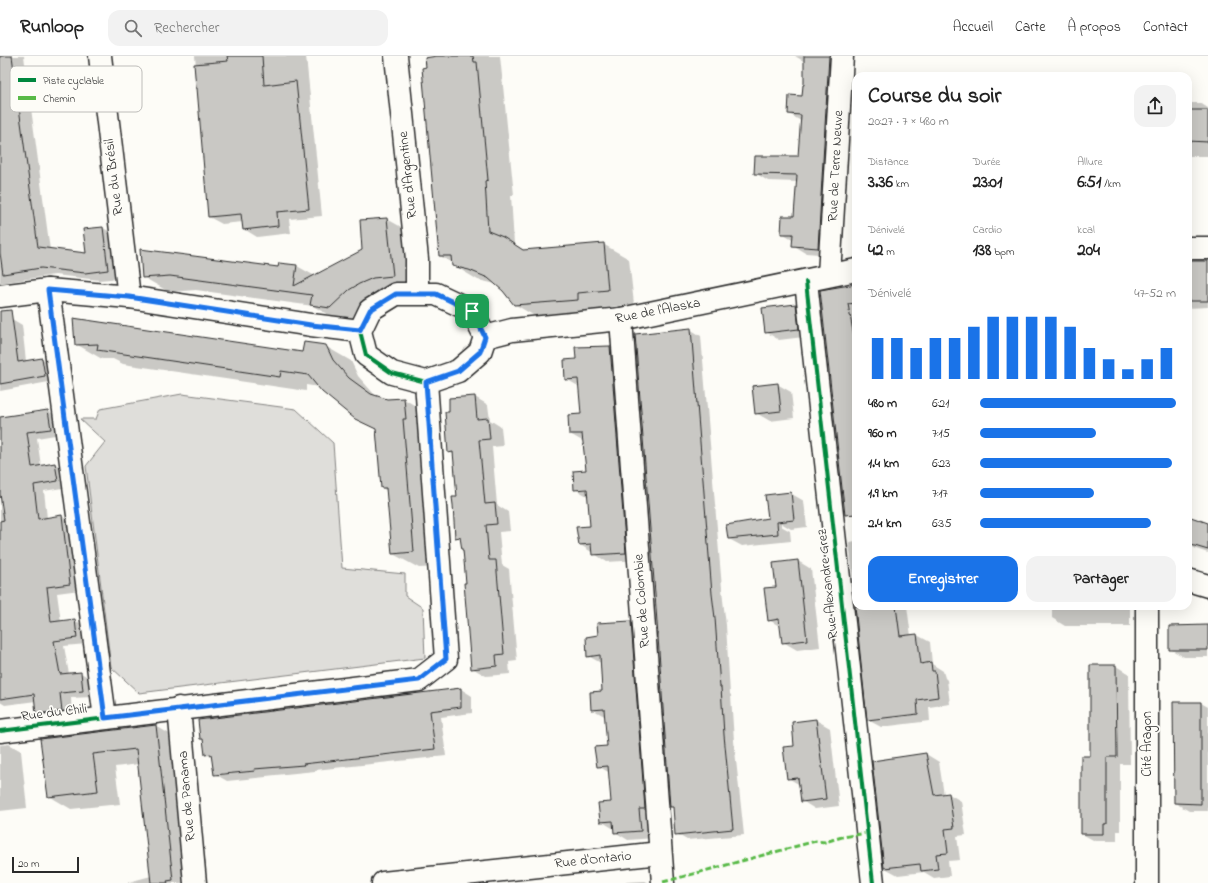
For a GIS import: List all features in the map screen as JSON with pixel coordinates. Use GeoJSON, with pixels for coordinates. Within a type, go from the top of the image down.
{"type":"FeatureCollection","features":[{"type":"Feature","properties":{"kind":"street","name":"Rue du Brésil"},"geometry":{"type":"LineString","coordinates":[[100,56],[101,66]]}},
{"type":"Feature","properties":{"kind":"street","name":"Rue d'Argentine"},"geometry":{"type":"LineString","coordinates":[[396,56],[417,259],[417,294]]}},
{"type":"Feature","properties":{"kind":"street","name":"Rue de Terre Neuve"},"geometry":{"type":"LineString","coordinates":[[829,275],[842,56]]}},
{"type":"Feature","properties":{"kind":"street","name":"Rue du Brésil"},"geometry":{"type":"LineString","coordinates":[[107,112],[129,297]]}},
{"type":"Feature","properties":{"kind":"street"},"geometry":{"type":"LineString","coordinates":[[1192,248],[1208,248]]}},
{"type":"Feature","properties":{"kind":"street","name":"Rue de l'Alaska"},"geometry":{"type":"LineString","coordinates":[[485,337],[512,330],[621,319],[806,282],[829,275],[852,271]]}},
{"type":"Feature","properties":{"kind":"street","name":"Rue Alexandre Grez"},"geometry":{"type":"LineString","coordinates":[[806,282],[873,883]]}},
{"type":"Feature","properties":{"kind":"street"},"geometry":{"type":"LineString","coordinates":[[48,290],[105,718]]}},
{"type":"Feature","properties":{"kind":"street"},"geometry":{"type":"LineString","coordinates":[[0,296],[48,290],[129,297],[311,325],[360,330]]}},
{"type":"Feature","properties":{"kind":"street"},"geometry":{"type":"LineString","coordinates":[[396,294],[436,294],[472,311],[485,337],[480,352],[458,371],[426,382],[392,373],[366,355],[360,330],[370,310],[396,294]]}},
{"type":"Feature","properties":{"kind":"street","name":"Rue de Colombie"},"geometry":{"type":"LineString","coordinates":[[621,319],[663,883]]}},
{"type":"Feature","properties":{"kind":"street","name":"Rue du Chili"},"geometry":{"type":"LineString","coordinates":[[0,731],[179,708],[419,680],[446,659],[426,382]]}},
{"type":"Feature","properties":{"kind":"street"},"geometry":{"type":"LineString","coordinates":[[1192,581],[1208,586]]}},
{"type":"Feature","properties":{"kind":"street","name":"Cité Aragon"},"geometry":{"type":"LineString","coordinates":[[1147,610],[1147,883]]}},
{"type":"Feature","properties":{"kind":"street","name":"Rue de Panama"},"geometry":{"type":"LineString","coordinates":[[179,708],[195,883]]}},
{"type":"Feature","properties":{"kind":"street","name":"Rue d'Ontario"},"geometry":{"type":"LineString","coordinates":[[383,883],[432,880],[660,853]]}},
{"type":"Feature","properties":{"kind":"shaded area"},"geometry":{"type":"Polygon","coordinates":[[[182,394],[296,409],[333,443],[342,568],[405,574],[405,596],[423,608],[425,658],[139,693],[111,667],[86,466],[105,442],[80,419],[96,419],[100,409],[182,394]]]}},
{"type":"Feature","properties":{"kind":"building"},"geometry":{"type":"Polygon","coordinates":[[[0,56],[12,56],[13,66],[10,66],[10,112],[20,112],[38,247],[86,253],[83,229],[103,227],[108,270],[85,273],[41,268],[3,274],[0,253],[0,56]]]}},
{"type":"Feature","properties":{"kind":"building"},"geometry":{"type":"Polygon","coordinates":[[[227,56],[262,56],[264,85],[296,81],[309,209],[277,212],[278,226],[243,230],[241,214],[208,217],[194,64],[228,61],[227,56]]]}},
{"type":"Feature","properties":{"kind":"building"},"geometry":{"type":"Polygon","coordinates":[[[437,56],[473,56],[474,62],[477,62],[488,180],[485,181],[488,231],[503,237],[523,250],[604,243],[608,290],[578,293],[578,300],[514,305],[503,291],[488,278],[469,270],[452,266],[451,256],[439,256],[422,68],[426,67],[425,58],[437,56]]]}},
{"type":"Feature","properties":{"kind":"building"},"geometry":{"type":"Polygon","coordinates":[[[804,56],[829,56],[818,248],[792,246],[793,234],[781,234],[782,216],[794,216],[797,175],[754,174],[755,156],[798,156],[801,115],[788,114],[789,95],[802,96],[804,85],[804,56]]]}},
{"type":"Feature","properties":{"kind":"building"},"geometry":{"type":"Polygon","coordinates":[[[1192,110],[1208,110],[1208,142],[1192,141],[1192,110]]]}},
{"type":"Feature","properties":{"kind":"building"},"geometry":{"type":"Polygon","coordinates":[[[387,218],[393,276],[373,278],[359,284],[349,290],[330,308],[310,305],[312,295],[170,276],[142,278],[140,249],[278,267],[279,263],[297,265],[294,286],[362,250],[360,220],[387,218]]]}},
{"type":"Feature","properties":{"kind":"building"},"geometry":{"type":"Polygon","coordinates":[[[1192,261],[1208,261],[1208,301],[1192,301],[1192,261]]]}},
{"type":"Feature","properties":{"kind":"building"},"geometry":{"type":"Polygon","coordinates":[[[852,285],[852,304],[848,304],[852,326],[852,514],[845,515],[820,290],[852,285]]]}},
{"type":"Feature","properties":{"kind":"building"},"geometry":{"type":"Polygon","coordinates":[[[796,304],[799,329],[765,333],[762,308],[796,304]]]}},
{"type":"Feature","properties":{"kind":"building"},"geometry":{"type":"Polygon","coordinates":[[[11,310],[18,362],[42,358],[45,376],[0,384],[0,311],[11,310]]]}},
{"type":"Feature","properties":{"kind":"building"},"geometry":{"type":"Polygon","coordinates":[[[73,318],[302,352],[304,342],[326,345],[333,360],[349,378],[371,394],[387,399],[404,398],[406,419],[403,419],[414,552],[392,554],[386,488],[381,488],[376,429],[355,419],[322,392],[308,375],[281,371],[280,377],[97,350],[98,344],[75,345],[73,318]]]}},
{"type":"Feature","properties":{"kind":"building"},"geometry":{"type":"Polygon","coordinates":[[[691,328],[712,594],[733,829],[675,835],[673,807],[670,807],[635,334],[691,328]]]}},
{"type":"Feature","properties":{"kind":"building"},"geometry":{"type":"Polygon","coordinates":[[[610,346],[626,553],[592,555],[591,544],[579,545],[576,527],[590,526],[587,489],[574,490],[573,471],[586,470],[582,434],[569,434],[568,415],[581,414],[578,379],[565,380],[564,360],[576,359],[575,347],[610,346]]]}},
{"type":"Feature","properties":{"kind":"building"},"geometry":{"type":"Polygon","coordinates":[[[778,383],[781,411],[755,414],[752,386],[778,383]]]}},
{"type":"Feature","properties":{"kind":"building"},"geometry":{"type":"Polygon","coordinates":[[[475,396],[477,419],[488,418],[490,439],[479,440],[485,504],[495,503],[497,524],[486,525],[489,560],[496,560],[504,654],[496,655],[497,666],[471,669],[464,583],[466,583],[463,550],[460,537],[455,538],[452,497],[457,497],[453,452],[448,453],[445,412],[449,412],[449,398],[475,396]]]}},
{"type":"Feature","properties":{"kind":"building"},"geometry":{"type":"Polygon","coordinates":[[[48,410],[51,429],[27,432],[32,467],[55,463],[58,481],[34,485],[38,519],[62,515],[70,584],[47,587],[51,622],[75,619],[77,638],[54,641],[60,674],[81,672],[83,691],[60,693],[62,711],[36,714],[34,694],[0,699],[0,521],[4,520],[0,494],[0,417],[48,410]]]}},
{"type":"Feature","properties":{"kind":"building"},"geometry":{"type":"Polygon","coordinates":[[[791,492],[794,520],[777,522],[778,534],[728,539],[726,525],[768,518],[765,495],[791,492]]]}},
{"type":"Feature","properties":{"kind":"building"},"geometry":{"type":"Polygon","coordinates":[[[1192,517],[1208,523],[1208,550],[1192,545],[1192,517]]]}},
{"type":"Feature","properties":{"kind":"building"},"geometry":{"type":"Polygon","coordinates":[[[798,560],[807,640],[782,643],[779,619],[768,621],[764,588],[776,587],[773,563],[798,560]]]}},
{"type":"Feature","properties":{"kind":"building"},"geometry":{"type":"Polygon","coordinates":[[[855,610],[897,610],[900,636],[917,634],[921,664],[931,662],[932,671],[935,671],[938,697],[917,700],[918,714],[867,720],[855,610]]]}},
{"type":"Feature","properties":{"kind":"building"},"geometry":{"type":"Polygon","coordinates":[[[631,621],[645,809],[639,809],[641,831],[614,833],[613,821],[600,822],[598,803],[611,802],[608,766],[597,767],[594,747],[607,746],[604,709],[591,710],[590,692],[602,691],[600,655],[587,657],[586,637],[598,635],[597,623],[631,621]]]}},
{"type":"Feature","properties":{"kind":"building"},"geometry":{"type":"Polygon","coordinates":[[[1208,625],[1208,650],[1169,650],[1169,626],[1208,625]]]}},
{"type":"Feature","properties":{"kind":"building"},"geometry":{"type":"Polygon","coordinates":[[[1090,665],[1116,665],[1117,757],[1107,757],[1107,824],[1104,824],[1104,834],[1081,834],[1081,756],[1090,756],[1090,665]]]}},
{"type":"Feature","properties":{"kind":"building"},"geometry":{"type":"Polygon","coordinates":[[[461,688],[461,707],[430,711],[435,749],[303,764],[304,765],[254,769],[255,771],[214,775],[211,754],[205,755],[203,739],[200,739],[198,720],[461,688]]]}},
{"type":"Feature","properties":{"kind":"building"},"geometry":{"type":"Polygon","coordinates":[[[1173,702],[1201,702],[1201,804],[1174,803],[1173,702]]]}},
{"type":"Feature","properties":{"kind":"building"},"geometry":{"type":"Polygon","coordinates":[[[816,719],[826,799],[801,802],[798,778],[787,779],[783,747],[794,746],[792,722],[816,719]]]}},
{"type":"Feature","properties":{"kind":"building"},"geometry":{"type":"Polygon","coordinates":[[[156,725],[173,880],[167,881],[168,883],[151,883],[136,749],[93,754],[98,791],[48,797],[40,739],[156,725]]]}},
{"type":"Feature","properties":{"kind":"building"},"geometry":{"type":"Polygon","coordinates":[[[926,753],[934,795],[949,793],[954,828],[945,829],[948,853],[936,854],[938,869],[921,871],[920,864],[884,868],[872,761],[926,753]]]}},
{"type":"Feature","properties":{"kind":"marked path"},"geometry":{"type":"LineString","coordinates":[[663,882],[816,841],[825,842],[842,837],[867,833]]}},
{"type":"Feature","properties":{"kind":"cycle path"},"geometry":{"type":"LineString","coordinates":[[806,282],[873,883]]}},
{"type":"Feature","properties":{"kind":"cycle path"},"geometry":{"type":"LineString","coordinates":[[0,731],[419,680],[446,659],[426,382],[392,373],[366,355],[360,331],[370,310],[396,294],[436,294],[472,311],[485,337],[480,352],[458,371],[426,382]]}},
{"type":"Feature","properties":{"kind":"route"},"geometry":{"type":"LineString","coordinates":[[48,290],[129,297],[311,325],[360,330],[370,310],[396,294],[436,294],[472,311],[485,337],[480,352],[458,371],[426,382],[446,659],[419,680],[105,718],[48,290]]}}]}
